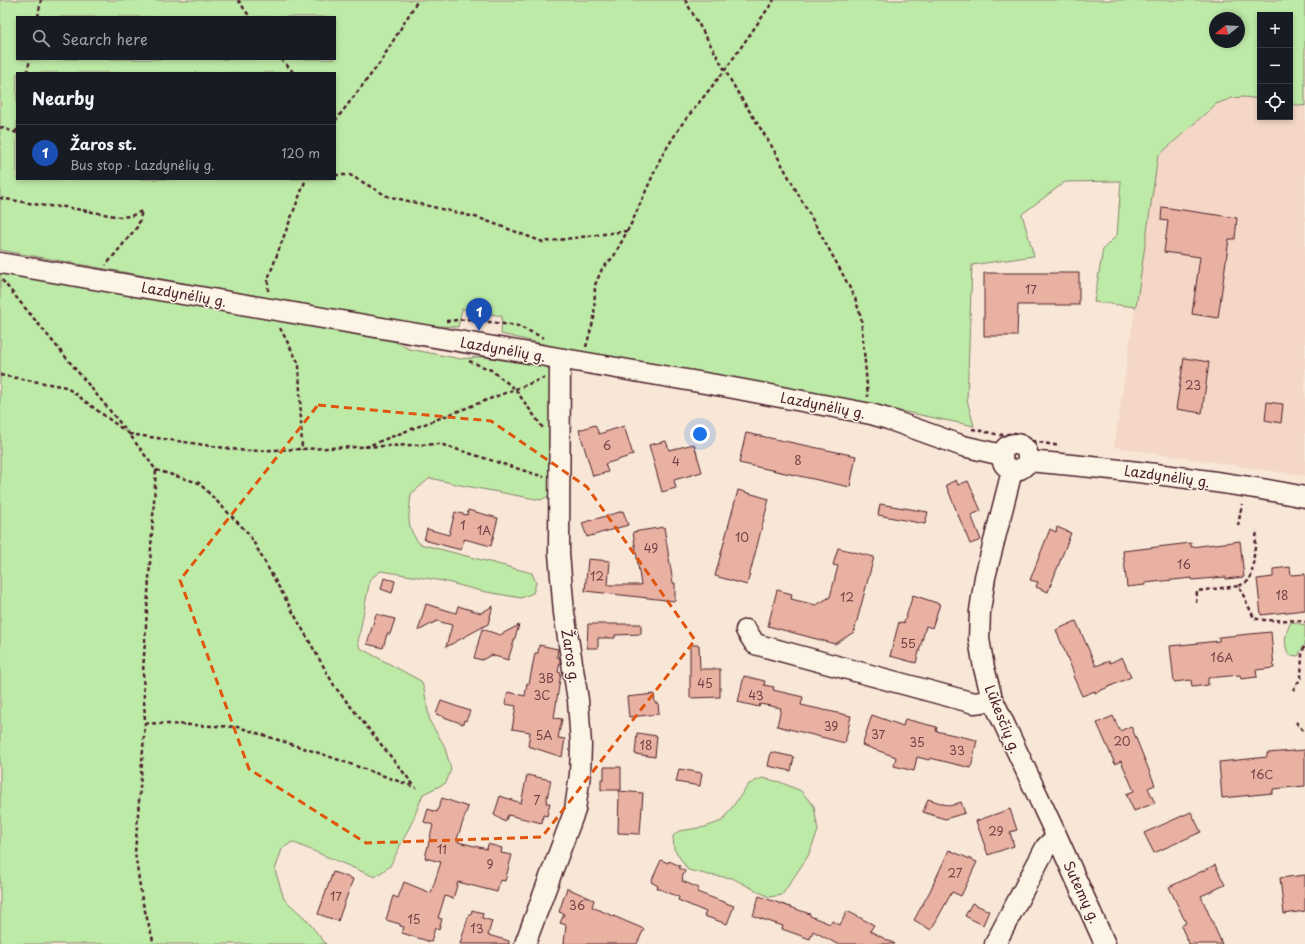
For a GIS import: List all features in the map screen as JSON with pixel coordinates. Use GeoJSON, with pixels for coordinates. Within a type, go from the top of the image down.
{"type":"FeatureCollection","features":[{"type":"Feature","properties":{"kind":"street","name":"Lazdynėlių g."},"geometry":{"type":"LineString","coordinates":[[0,263],[101,280],[559,365],[583,362],[728,387],[870,414],[1014,462],[1118,469],[1305,497]]}},
{"type":"Feature","properties":{"kind":"street","name":"Žaros g."},"geometry":{"type":"LineString","coordinates":[[526,944],[574,810],[580,774],[582,745],[579,707],[564,613],[559,553],[559,365]]}},
{"type":"Feature","properties":{"kind":"street","name":"Lūkesčių g."},"geometry":{"type":"LineString","coordinates":[[1014,462],[985,577],[980,611],[979,639],[984,668],[992,698],[1058,839]]}},
{"type":"Feature","properties":{"kind":"street"},"geometry":{"type":"LineString","coordinates":[[746,630],[755,644],[974,703],[992,698]]}},
{"type":"Feature","properties":{"kind":"street"},"geometry":{"type":"LineString","coordinates":[[995,944],[1046,847],[1051,842],[1058,839]]}},
{"type":"Feature","properties":{"kind":"street","name":"Sutemų g."},"geometry":{"type":"LineString","coordinates":[[1058,839],[1105,944]]}},
{"type":"Feature","properties":{"kind":"path"},"geometry":{"type":"LineString","coordinates":[[38,16],[42,0]]}},
{"type":"Feature","properties":{"kind":"path"},"geometry":{"type":"LineString","coordinates":[[238,0],[249,16]]}},
{"type":"Feature","properties":{"kind":"path"},"geometry":{"type":"LineString","coordinates":[[336,120],[378,64],[418,0]]}},
{"type":"Feature","properties":{"kind":"path"},"geometry":{"type":"LineString","coordinates":[[685,0],[724,70],[771,145],[855,298],[861,317],[870,414]]}},
{"type":"Feature","properties":{"kind":"path"},"geometry":{"type":"LineString","coordinates":[[583,362],[587,340],[594,318],[595,285],[602,270],[614,256],[627,231],[661,157],[682,124],[724,70],[774,0]]}},
{"type":"Feature","properties":{"kind":"path"},"geometry":{"type":"LineString","coordinates":[[27,72],[30,60]]}},
{"type":"Feature","properties":{"kind":"path"},"geometry":{"type":"LineString","coordinates":[[282,60],[293,72]]}},
{"type":"Feature","properties":{"kind":"path"},"geometry":{"type":"LineString","coordinates":[[0,127],[16,133]]}},
{"type":"Feature","properties":{"kind":"path"},"geometry":{"type":"LineString","coordinates":[[336,175],[350,175],[387,196],[479,218],[543,242],[627,231]]}},
{"type":"Feature","properties":{"kind":"path"},"geometry":{"type":"LineString","coordinates":[[0,198],[46,206],[65,207],[120,217],[131,216],[142,211],[138,226],[106,265],[103,270],[101,280]]}},
{"type":"Feature","properties":{"kind":"path"},"geometry":{"type":"LineString","coordinates":[[0,278],[130,434],[156,470],[199,483],[249,534],[335,687],[416,788],[322,754],[238,727],[145,723]]}},
{"type":"Feature","properties":{"kind":"path"},"geometry":{"type":"LineString","coordinates":[[464,359],[491,370],[515,389],[560,450]]}},
{"type":"Feature","properties":{"kind":"path"},"geometry":{"type":"LineString","coordinates":[[363,447],[515,389],[559,365]]}},
{"type":"Feature","properties":{"kind":"path"},"geometry":{"type":"LineString","coordinates":[[0,375],[66,387],[130,434],[246,452],[440,444],[560,482]]}},
{"type":"Feature","properties":{"kind":"path"},"geometry":{"type":"LineString","coordinates":[[154,944],[142,900],[135,853],[145,723],[143,672],[156,470]]}},
{"type":"Feature","properties":{"kind":"path"},"geometry":{"type":"LineString","coordinates":[[1238,526],[1242,504]]}},
{"type":"Feature","properties":{"kind":"path"},"geometry":{"type":"LineString","coordinates":[[1196,603],[1197,591],[1239,586],[1250,580],[1257,530]]}},
{"type":"Feature","properties":{"kind":"path"},"geometry":{"type":"LineString","coordinates":[[1239,586],[1254,618],[1264,621],[1297,620],[1305,622]]}},
{"type":"Feature","properties":{"kind":"path"},"geometry":{"type":"LineString","coordinates":[[1292,690],[1301,678],[1302,654],[1305,644]]}},
{"type":"Feature","properties":{"kind":"path"},"geometry":{"type":"LineString","coordinates":[[1296,722],[1305,733]]}},
{"type":"Feature","properties":{"kind":"highlighted area"},"geometry":{"type":"Polygon","coordinates":[[[318,405],[491,421],[587,487],[695,640],[542,837],[366,843],[249,769],[180,580],[318,405]]]}},
{"type":"Feature","properties":{"kind":"shaded area"},"geometry":{"type":"Polygon","coordinates":[[[1244,97],[1257,99],[1257,120],[1293,120],[1293,104],[1305,106],[1305,476],[1114,447],[1158,156],[1216,104],[1232,98],[1244,97]]]}},
{"type":"Feature","properties":{"kind":"green space"},"geometry":{"type":"Polygon","coordinates":[[[0,0],[1305,0],[1305,106],[1293,104],[1293,12],[1257,12],[1257,99],[1244,97],[1232,98],[1216,104],[1158,156],[1136,307],[1094,302],[1103,249],[1117,235],[1121,181],[1065,182],[1022,214],[1034,256],[972,265],[967,400],[974,426],[876,406],[603,358],[501,334],[502,316],[462,309],[458,327],[418,325],[0,250],[0,0]]]}},
{"type":"Feature","properties":{"kind":"green space"},"geometry":{"type":"Polygon","coordinates":[[[0,271],[384,336],[409,349],[461,359],[498,355],[545,364],[550,372],[552,494],[541,500],[430,478],[411,494],[409,509],[410,526],[415,538],[420,544],[532,573],[536,583],[533,593],[521,598],[481,591],[443,581],[381,571],[370,579],[358,642],[360,648],[421,681],[424,689],[430,722],[444,745],[451,769],[446,783],[423,794],[413,820],[390,866],[375,877],[292,842],[282,849],[275,870],[284,899],[305,918],[326,944],[0,944],[0,271]]]}},
{"type":"Feature","properties":{"kind":"green space"},"geometry":{"type":"Polygon","coordinates":[[[1291,622],[1305,625],[1305,644],[1298,656],[1289,655],[1285,643],[1287,630],[1291,622]]]}},
{"type":"Feature","properties":{"kind":"green space"},"geometry":{"type":"Polygon","coordinates":[[[762,778],[780,782],[801,791],[814,806],[818,831],[808,856],[782,895],[769,897],[732,878],[688,870],[674,849],[673,836],[679,831],[705,827],[722,821],[749,784],[762,778]]]}},
{"type":"Feature","properties":{"kind":"building"},"geometry":{"type":"Polygon","coordinates":[[[1162,207],[1237,218],[1235,239],[1229,239],[1218,318],[1192,314],[1200,257],[1164,252],[1168,221],[1161,220],[1162,207]]]}},
{"type":"Feature","properties":{"kind":"building"},"geometry":{"type":"Polygon","coordinates":[[[984,273],[1079,273],[1079,305],[1018,305],[1017,336],[984,336],[984,273]]]}},
{"type":"Feature","properties":{"kind":"building"},"geometry":{"type":"Polygon","coordinates":[[[1184,358],[1209,362],[1202,413],[1176,409],[1184,358]]]}},
{"type":"Feature","properties":{"kind":"building"},"geometry":{"type":"Polygon","coordinates":[[[1267,402],[1283,404],[1281,423],[1265,420],[1267,402]]]}},
{"type":"Feature","properties":{"kind":"building"},"geometry":{"type":"Polygon","coordinates":[[[595,425],[599,434],[624,426],[633,455],[605,464],[608,472],[593,476],[579,430],[595,425]]]}},
{"type":"Feature","properties":{"kind":"building"},"geometry":{"type":"Polygon","coordinates":[[[746,433],[856,456],[850,487],[739,463],[746,433]]]}},
{"type":"Feature","properties":{"kind":"building"},"geometry":{"type":"Polygon","coordinates":[[[666,441],[669,450],[694,444],[702,472],[674,480],[676,488],[662,492],[649,445],[666,441]]]}},
{"type":"Feature","properties":{"kind":"building"},"geometry":{"type":"Polygon","coordinates":[[[956,480],[958,485],[968,481],[981,511],[971,515],[981,540],[970,544],[946,485],[956,480]]]}},
{"type":"Feature","properties":{"kind":"building"},"geometry":{"type":"Polygon","coordinates":[[[738,490],[769,499],[747,585],[715,576],[738,490]]]}},
{"type":"Feature","properties":{"kind":"building"},"geometry":{"type":"Polygon","coordinates":[[[880,504],[928,512],[925,524],[878,515],[880,504]]]}},
{"type":"Feature","properties":{"kind":"building"},"geometry":{"type":"Polygon","coordinates":[[[468,510],[498,518],[491,546],[464,539],[461,550],[424,540],[427,529],[449,535],[455,512],[467,515],[468,510]]]}},
{"type":"Feature","properties":{"kind":"building"},"geometry":{"type":"Polygon","coordinates":[[[623,511],[628,525],[587,537],[582,523],[623,511]]]}},
{"type":"Feature","properties":{"kind":"building"},"geometry":{"type":"Polygon","coordinates":[[[664,527],[673,583],[675,583],[675,601],[585,591],[588,559],[610,561],[608,585],[641,585],[633,532],[664,527]]]}},
{"type":"Feature","properties":{"kind":"building"},"geometry":{"type":"Polygon","coordinates":[[[1057,527],[1071,533],[1048,592],[1036,587],[1038,582],[1030,580],[1050,529],[1056,532],[1057,527]]]}},
{"type":"Feature","properties":{"kind":"building"},"geometry":{"type":"Polygon","coordinates":[[[1240,541],[1244,577],[1192,580],[1192,578],[1145,583],[1145,585],[1127,587],[1123,551],[1191,543],[1191,547],[1240,541]]]}},
{"type":"Feature","properties":{"kind":"building"},"geometry":{"type":"Polygon","coordinates":[[[838,548],[874,557],[854,632],[835,644],[768,626],[777,590],[792,594],[791,599],[816,605],[830,597],[838,566],[833,565],[838,548]]]}},
{"type":"Feature","properties":{"kind":"building"},"geometry":{"type":"Polygon","coordinates":[[[1290,567],[1291,575],[1305,574],[1305,610],[1261,615],[1257,579],[1273,577],[1273,569],[1290,567]]]}},
{"type":"Feature","properties":{"kind":"building"},"geometry":{"type":"Polygon","coordinates":[[[384,578],[395,581],[392,593],[381,589],[384,578]]]}},
{"type":"Feature","properties":{"kind":"building"},"geometry":{"type":"Polygon","coordinates":[[[913,595],[940,604],[932,628],[926,626],[916,663],[890,656],[899,622],[904,623],[913,595]]]}},
{"type":"Feature","properties":{"kind":"building"},"geometry":{"type":"Polygon","coordinates":[[[426,604],[456,613],[458,606],[481,613],[493,606],[488,624],[446,647],[452,625],[437,621],[418,631],[426,604]]]}},
{"type":"Feature","properties":{"kind":"building"},"geometry":{"type":"Polygon","coordinates":[[[376,614],[395,619],[390,634],[387,634],[383,648],[367,644],[376,614]]]}},
{"type":"Feature","properties":{"kind":"building"},"geometry":{"type":"Polygon","coordinates":[[[1076,621],[1096,666],[1109,661],[1110,663],[1122,657],[1131,677],[1095,693],[1095,691],[1082,696],[1056,630],[1076,621]]]}},
{"type":"Feature","properties":{"kind":"building"},"geometry":{"type":"Polygon","coordinates":[[[588,624],[641,624],[641,634],[615,635],[615,638],[598,638],[598,648],[587,648],[588,624]]]}},
{"type":"Feature","properties":{"kind":"building"},"geometry":{"type":"Polygon","coordinates":[[[519,625],[508,660],[491,655],[482,660],[474,658],[482,629],[500,635],[519,625]]]}},
{"type":"Feature","properties":{"kind":"building"},"geometry":{"type":"Polygon","coordinates":[[[1271,632],[1274,668],[1256,670],[1257,677],[1241,679],[1240,675],[1208,678],[1208,685],[1192,687],[1191,680],[1174,682],[1170,646],[1219,641],[1219,637],[1271,632]]]}},
{"type":"Feature","properties":{"kind":"building"},"geometry":{"type":"Polygon","coordinates":[[[539,645],[558,649],[557,657],[560,658],[558,672],[561,673],[554,718],[562,719],[558,738],[565,739],[562,757],[528,746],[530,732],[512,729],[516,706],[505,704],[508,692],[525,696],[535,653],[538,653],[539,645]]]}},
{"type":"Feature","properties":{"kind":"building"},"geometry":{"type":"Polygon","coordinates":[[[690,645],[699,645],[700,669],[720,669],[720,697],[690,698],[690,645]]]}},
{"type":"Feature","properties":{"kind":"building"},"geometry":{"type":"Polygon","coordinates":[[[744,676],[765,681],[764,685],[774,687],[773,690],[803,697],[801,705],[851,716],[845,743],[777,726],[781,708],[760,704],[759,707],[738,702],[744,676]]]}},
{"type":"Feature","properties":{"kind":"building"},"geometry":{"type":"Polygon","coordinates":[[[654,694],[655,703],[658,703],[659,714],[629,717],[627,697],[654,694]]]}},
{"type":"Feature","properties":{"kind":"building"},"geometry":{"type":"Polygon","coordinates":[[[441,701],[470,711],[466,721],[464,720],[463,724],[436,714],[441,701]]]}},
{"type":"Feature","properties":{"kind":"building"},"geometry":{"type":"Polygon","coordinates":[[[872,715],[903,726],[905,719],[937,727],[936,731],[977,740],[971,768],[930,758],[929,760],[917,757],[914,771],[894,766],[896,757],[862,745],[872,715]]]}},
{"type":"Feature","properties":{"kind":"building"},"geometry":{"type":"Polygon","coordinates":[[[1113,716],[1120,731],[1131,726],[1155,785],[1148,788],[1155,803],[1134,811],[1126,794],[1134,791],[1121,761],[1115,764],[1097,723],[1113,716]]]}},
{"type":"Feature","properties":{"kind":"building"},"geometry":{"type":"Polygon","coordinates":[[[637,733],[657,736],[655,757],[635,754],[637,733]]]}},
{"type":"Feature","properties":{"kind":"building"},"geometry":{"type":"Polygon","coordinates":[[[1305,750],[1305,786],[1273,789],[1273,793],[1222,798],[1219,762],[1267,757],[1267,753],[1305,750]]]}},
{"type":"Feature","properties":{"kind":"building"},"geometry":{"type":"Polygon","coordinates":[[[771,752],[794,757],[791,771],[768,766],[771,752]]]}},
{"type":"Feature","properties":{"kind":"building"},"geometry":{"type":"Polygon","coordinates":[[[604,767],[621,767],[621,790],[601,790],[601,779],[604,779],[604,767]]]}},
{"type":"Feature","properties":{"kind":"building"},"geometry":{"type":"Polygon","coordinates":[[[679,769],[702,773],[700,786],[676,782],[679,769]]]}},
{"type":"Feature","properties":{"kind":"building"},"geometry":{"type":"Polygon","coordinates":[[[527,775],[551,780],[546,803],[550,803],[547,816],[543,815],[542,823],[508,815],[505,822],[494,815],[500,796],[521,803],[527,775]]]}},
{"type":"Feature","properties":{"kind":"building"},"geometry":{"type":"Polygon","coordinates":[[[619,791],[643,793],[640,834],[618,833],[619,791]]]}},
{"type":"Feature","properties":{"kind":"building"},"geometry":{"type":"Polygon","coordinates":[[[442,798],[468,807],[457,839],[459,840],[458,842],[487,849],[488,844],[502,848],[501,853],[512,855],[505,881],[500,880],[497,892],[458,882],[453,899],[445,896],[438,918],[442,919],[439,930],[435,928],[431,942],[402,933],[404,927],[400,926],[400,924],[386,920],[393,896],[398,898],[404,882],[431,893],[441,862],[425,858],[433,825],[424,822],[428,809],[437,812],[442,798]]]}},
{"type":"Feature","properties":{"kind":"building"},"geometry":{"type":"Polygon","coordinates":[[[928,799],[950,806],[961,802],[965,813],[945,819],[923,812],[928,799]]]}},
{"type":"Feature","properties":{"kind":"building"},"geometry":{"type":"Polygon","coordinates":[[[1010,809],[1017,830],[1010,832],[1014,846],[988,855],[976,821],[1010,809]]]}},
{"type":"Feature","properties":{"kind":"building"},"geometry":{"type":"Polygon","coordinates":[[[1191,812],[1201,832],[1154,853],[1144,833],[1191,812]]]}},
{"type":"Feature","properties":{"kind":"building"},"geometry":{"type":"Polygon","coordinates":[[[949,850],[977,862],[961,896],[952,892],[931,930],[914,920],[930,891],[949,850]]]}},
{"type":"Feature","properties":{"kind":"building"},"geometry":{"type":"Polygon","coordinates":[[[661,860],[668,863],[669,861],[680,866],[679,868],[685,871],[682,881],[699,888],[697,892],[734,906],[727,924],[704,916],[706,912],[678,900],[679,897],[657,888],[658,886],[651,882],[661,860]]]}},
{"type":"Feature","properties":{"kind":"building"},"geometry":{"type":"Polygon","coordinates":[[[1215,865],[1225,885],[1201,896],[1222,944],[1189,944],[1181,926],[1186,923],[1169,887],[1215,865]]]}},
{"type":"Feature","properties":{"kind":"building"},"geometry":{"type":"Polygon","coordinates":[[[333,872],[353,879],[338,921],[318,914],[333,872]]]}},
{"type":"Feature","properties":{"kind":"building"},"geometry":{"type":"Polygon","coordinates":[[[1305,875],[1305,911],[1284,914],[1280,878],[1305,875]]]}},
{"type":"Feature","properties":{"kind":"building"},"geometry":{"type":"Polygon","coordinates":[[[567,888],[594,900],[592,907],[644,929],[637,944],[564,944],[566,925],[560,923],[564,914],[559,912],[567,888]]]}},
{"type":"Feature","properties":{"kind":"building"},"geometry":{"type":"Polygon","coordinates":[[[759,896],[810,914],[810,916],[830,924],[832,921],[840,925],[847,911],[874,925],[870,931],[895,944],[837,944],[813,931],[810,939],[782,929],[783,926],[753,916],[759,896]]]}},
{"type":"Feature","properties":{"kind":"building"},"geometry":{"type":"Polygon","coordinates":[[[972,903],[989,911],[983,925],[965,916],[972,903]]]}},
{"type":"Feature","properties":{"kind":"building"},"geometry":{"type":"Polygon","coordinates":[[[472,910],[483,913],[482,918],[492,921],[488,935],[509,941],[509,944],[460,944],[469,914],[471,915],[472,910]]]}},
{"type":"Feature","properties":{"kind":"place","name":"Žaros st."},"geometry":{"type":"Point","coordinates":[479,331]}}]}
